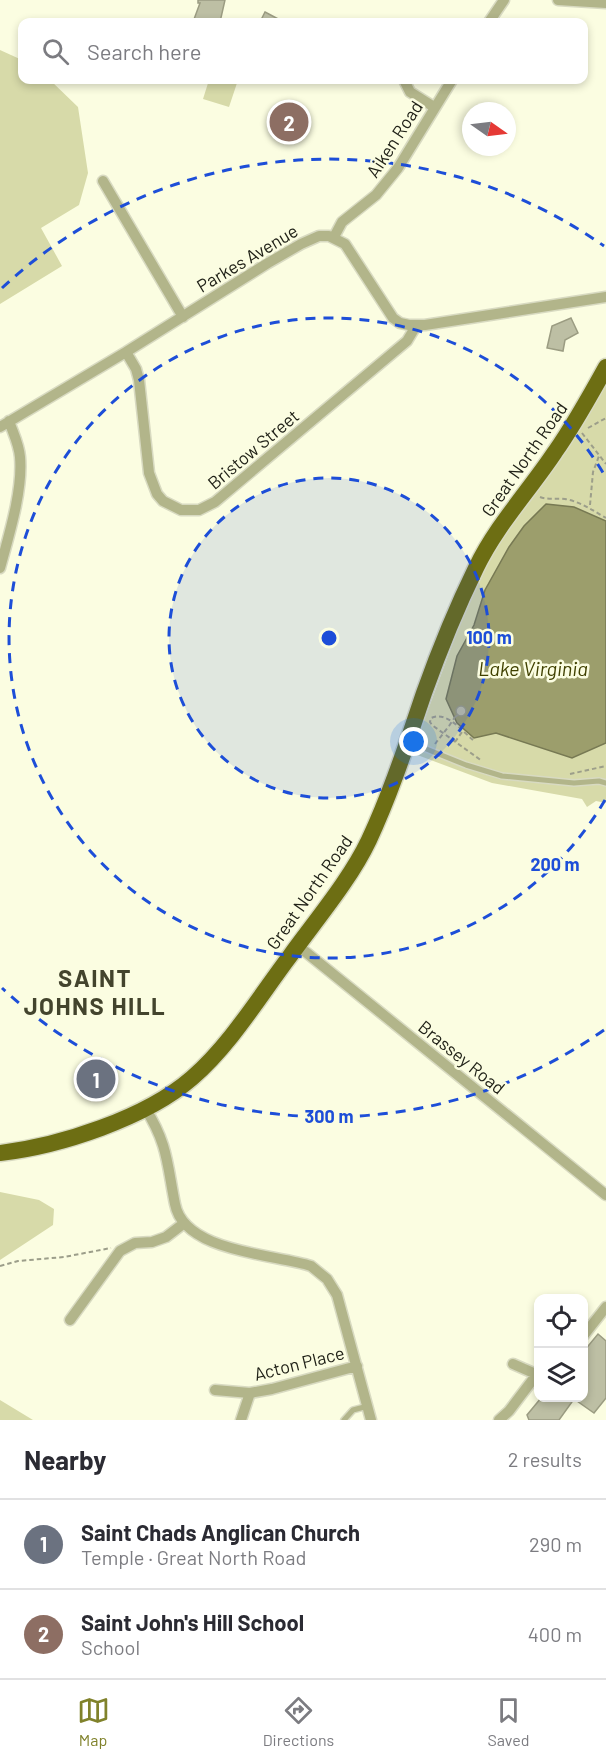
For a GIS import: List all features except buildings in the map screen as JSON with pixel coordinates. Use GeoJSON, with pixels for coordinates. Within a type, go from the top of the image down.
{"type":"FeatureCollection","features":[{"type":"Feature","properties":{"kind":"highway","name":"Great North Road"},"geometry":{"type":"LineString","coordinates":[[0,1153],[51,1143],[115,1122],[145,1108],[168,1096],[204,1067],[225,1042],[361,855],[382,811],[436,660],[481,557],[561,444],[605,373]]}},
{"type":"Feature","properties":{"kind":"street"},"geometry":{"type":"LineString","coordinates":[[492,18],[504,0]]}},
{"type":"Feature","properties":{"kind":"street"},"geometry":{"type":"LineString","coordinates":[[558,0],[606,3]]}},
{"type":"Feature","properties":{"kind":"street"},"geometry":{"type":"LineString","coordinates":[[406,84],[410,92],[434,107]]}},
{"type":"Feature","properties":{"kind":"street","name":"Aiken Road"},"geometry":{"type":"LineString","coordinates":[[334,237],[347,216],[376,195],[398,168],[449,84]]}},
{"type":"Feature","properties":{"kind":"street"},"geometry":{"type":"LineString","coordinates":[[103,181],[183,317]]}},
{"type":"Feature","properties":{"kind":"street","name":"Parkes Avenue"},"geometry":{"type":"LineString","coordinates":[[4,424],[302,244],[319,236],[334,237]]}},
{"type":"Feature","properties":{"kind":"street"},"geometry":{"type":"LineString","coordinates":[[334,237],[348,248],[393,318],[400,323],[416,326],[606,297]]}},
{"type":"Feature","properties":{"kind":"street","name":"Bristow Street"},"geometry":{"type":"LineString","coordinates":[[126,352],[136,369],[139,380],[152,485],[163,501],[172,507],[181,510],[199,510],[215,502],[407,341],[416,326]]}},
{"type":"Feature","properties":{"kind":"street"},"geometry":{"type":"LineString","coordinates":[[0,568],[17,496],[20,469],[18,443],[4,424]]}},
{"type":"Feature","properties":{"kind":"street","name":"Brassey Road"},"geometry":{"type":"LineString","coordinates":[[297,945],[606,1195]]}},
{"type":"Feature","properties":{"kind":"street"},"geometry":{"type":"LineString","coordinates":[[145,1108],[166,1151],[175,1205],[183,1224],[218,1244],[311,1266],[321,1273],[332,1286],[337,1295],[371,1420]]}},
{"type":"Feature","properties":{"kind":"street"},"geometry":{"type":"LineString","coordinates":[[70,1320],[120,1251],[135,1243],[152,1242],[166,1237],[183,1224]]}},
{"type":"Feature","properties":{"kind":"street"},"geometry":{"type":"LineString","coordinates":[[588,1330],[606,1307]]}},
{"type":"Feature","properties":{"kind":"street"},"geometry":{"type":"LineString","coordinates":[[513,1364],[534,1373]]}},
{"type":"Feature","properties":{"kind":"street","name":"Acton Place"},"geometry":{"type":"LineString","coordinates":[[215,1390],[250,1393],[291,1385],[357,1366]]}},
{"type":"Feature","properties":{"kind":"street"},"geometry":{"type":"LineString","coordinates":[[499,1420],[509,1412],[534,1380]]}},
{"type":"Feature","properties":{"kind":"street","name":"Acton Place"},"geometry":{"type":"LineString","coordinates":[[241,1420],[250,1393]]}},
{"type":"Feature","properties":{"kind":"lane"},"geometry":{"type":"LineString","coordinates":[[407,742],[502,776],[574,783],[599,781],[606,783]]}},
{"type":"Feature","properties":{"kind":"lane"},"geometry":{"type":"LineString","coordinates":[[344,1420],[353,1410],[368,1406]]}},
{"type":"Feature","properties":{"kind":"path"},"geometry":{"type":"LineString","coordinates":[[606,418],[582,433],[606,464]]}},
{"type":"Feature","properties":{"kind":"path"},"geometry":{"type":"LineString","coordinates":[[590,507],[593,472],[599,456]]}},
{"type":"Feature","properties":{"kind":"path"},"geometry":{"type":"LineString","coordinates":[[540,496],[546,500],[563,499],[590,507],[606,518]]}},
{"type":"Feature","properties":{"kind":"path"},"geometry":{"type":"LineString","coordinates":[[443,734],[458,715]]}},
{"type":"Feature","properties":{"kind":"path"},"geometry":{"type":"LineString","coordinates":[[473,740],[448,718],[435,716],[431,718],[432,725],[484,762]]}},
{"type":"Feature","properties":{"kind":"path"},"geometry":{"type":"LineString","coordinates":[[455,742],[462,731]]}},
{"type":"Feature","properties":{"kind":"path"},"geometry":{"type":"LineString","coordinates":[[561,775],[606,766]]}},
{"type":"Feature","properties":{"kind":"path"},"geometry":{"type":"LineString","coordinates":[[0,1266],[18,1261],[64,1257],[108,1248],[126,1247]]}},
{"type":"Feature","properties":{"kind":"shaded area"},"geometry":{"type":"Polygon","coordinates":[[[0,50],[18,58],[18,84],[54,84],[78,107],[88,173],[79,205],[41,228],[62,266],[0,304],[0,50]]]}},
{"type":"Feature","properties":{"kind":"shaded area"},"geometry":{"type":"Polygon","coordinates":[[[208,84],[237,84],[229,107],[203,99],[208,84]]]}},
{"type":"Feature","properties":{"kind":"shaded area","name":"Lake Virginia"},"geometry":{"type":"Polygon","coordinates":[[[606,383],[606,803],[596,801],[587,807],[582,799],[492,783],[412,753],[475,583],[524,504],[606,383]]]}},
{"type":"Feature","properties":{"kind":"shaded area"},"geometry":{"type":"Polygon","coordinates":[[[0,1192],[39,1200],[54,1209],[53,1225],[0,1260],[0,1192]]]}},
{"type":"Feature","properties":{"kind":"shaded area"},"geometry":{"type":"Polygon","coordinates":[[[0,1400],[33,1420],[0,1420],[0,1400]]]}},
{"type":"Feature","properties":{"kind":"water","name":"Lake Virginia"},"geometry":{"type":"Polygon","coordinates":[[[546,504],[574,507],[606,521],[606,743],[572,758],[496,733],[474,738],[457,723],[446,699],[457,656],[474,625],[485,590],[509,547],[524,526],[546,504]]]}},
{"type":"Feature","properties":{"kind":"place","name":"Saint John's Hill School"},"geometry":{"type":"Point","coordinates":[289,122]}},
{"type":"Feature","properties":{"kind":"place","name":"Saint Chads Anglican Church"},"geometry":{"type":"Point","coordinates":[96,1079]}},
{"type":"Feature","properties":{"kind":"district","name":"SAINT JOHNS HILL"},"geometry":{"type":"Point","coordinates":[95,991]}}]}
